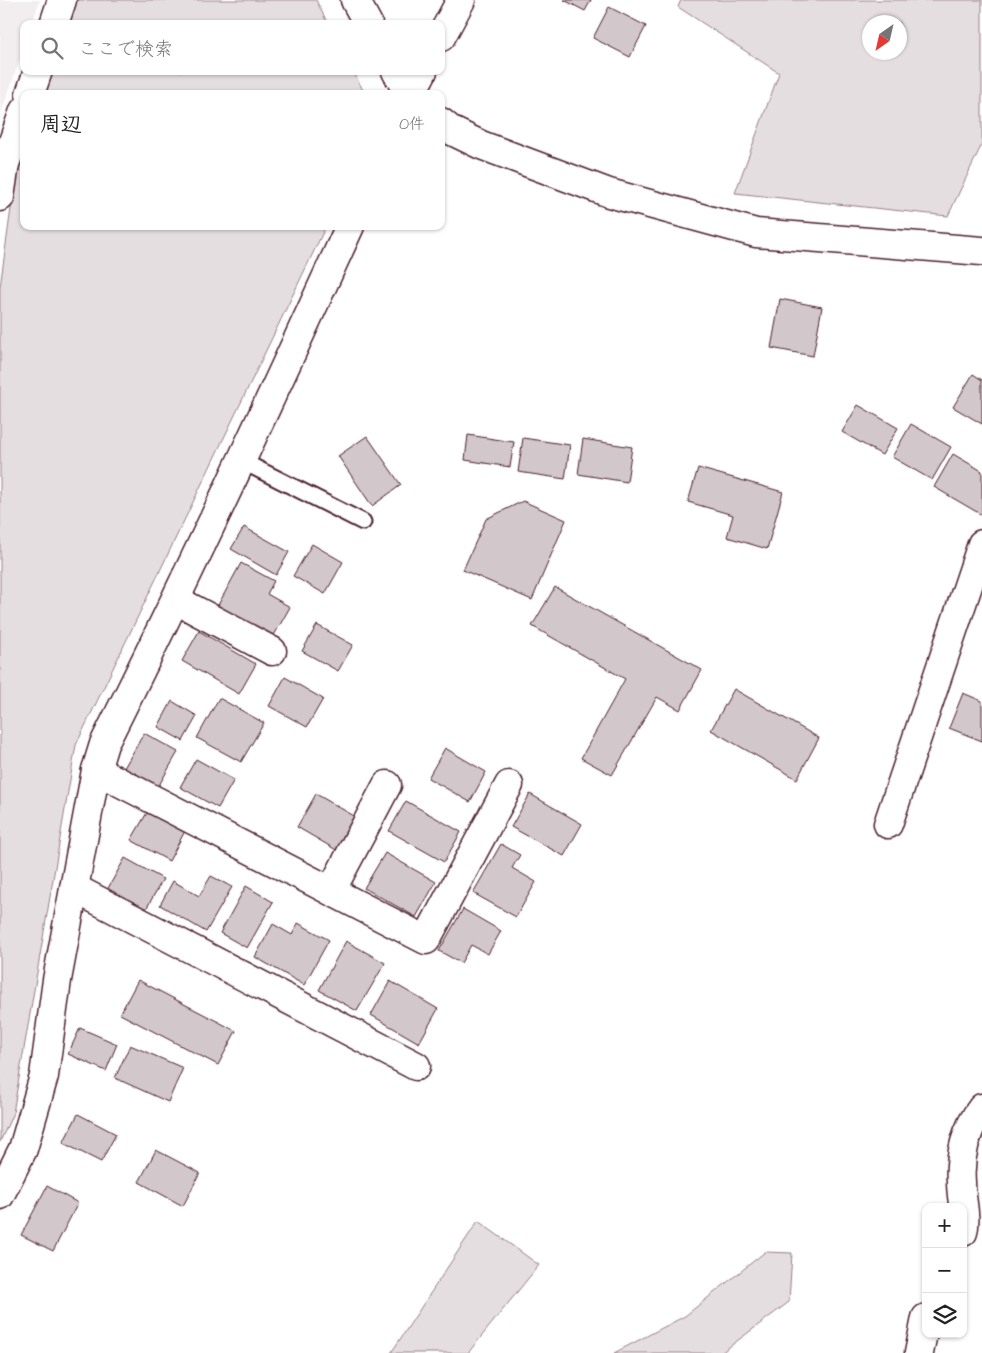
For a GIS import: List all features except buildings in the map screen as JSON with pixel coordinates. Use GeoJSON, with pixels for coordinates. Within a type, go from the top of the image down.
{"type":"FeatureCollection","features":[{"type":"Feature","properties":{"kind":"street"},"geometry":{"type":"LineString","coordinates":[[55,20],[62,0]]}},
{"type":"Feature","properties":{"kind":"street"},"geometry":{"type":"LineString","coordinates":[[355,0],[366,20]]}},
{"type":"Feature","properties":{"kind":"street"},"geometry":{"type":"LineString","coordinates":[[445,30],[461,0]]}},
{"type":"Feature","properties":{"kind":"street"},"geometry":{"type":"LineString","coordinates":[[31,90],[37,75]]}},
{"type":"Feature","properties":{"kind":"street"},"geometry":{"type":"LineString","coordinates":[[398,75],[408,90]]}},
{"type":"Feature","properties":{"kind":"street"},"geometry":{"type":"LineString","coordinates":[[412,90],[421,75]]}},
{"type":"Feature","properties":{"kind":"street"},"geometry":{"type":"LineString","coordinates":[[0,197],[5,164],[20,122]]}},
{"type":"Feature","properties":{"kind":"street"},"geometry":{"type":"LineString","coordinates":[[445,125],[452,131],[481,145],[609,193],[756,233],[982,251]]}},
{"type":"Feature","properties":{"kind":"street"},"geometry":{"type":"LineString","coordinates":[[0,1195],[22,1149],[44,1076],[57,980],[96,770],[104,744],[176,600],[348,230]]}},
{"type":"Feature","properties":{"kind":"street"},"geometry":{"type":"LineString","coordinates":[[888,824],[982,544]]}},
{"type":"Feature","properties":{"kind":"street"},"geometry":{"type":"LineString","coordinates":[[176,600],[272,651]]}},
{"type":"Feature","properties":{"kind":"street"},"geometry":{"type":"LineString","coordinates":[[96,770],[426,940],[509,785]]}},
{"type":"Feature","properties":{"kind":"street"},"geometry":{"type":"LineString","coordinates":[[331,891],[387,786]]}},
{"type":"Feature","properties":{"kind":"street"},"geometry":{"type":"LineString","coordinates":[[74,888],[416,1066]]}},
{"type":"Feature","properties":{"kind":"street"},"geometry":{"type":"LineString","coordinates":[[963,1203],[960,1180],[964,1148],[975,1117],[982,1108]]}},
{"type":"Feature","properties":{"kind":"street"},"geometry":{"type":"LineString","coordinates":[[919,1353],[922,1338]]}},
{"type":"Feature","properties":{"kind":"lane"},"geometry":{"type":"LineString","coordinates":[[242,461],[363,522]]}},
{"type":"Feature","properties":{"kind":"shaded area"},"geometry":{"type":"Polygon","coordinates":[[[0,0],[40,0],[33,20],[20,20],[20,59],[0,116],[0,0]]]}},
{"type":"Feature","properties":{"kind":"shaded area"},"geometry":{"type":"Polygon","coordinates":[[[75,0],[316,0],[326,20],[68,20],[75,0]]]}},
{"type":"Feature","properties":{"kind":"shaded area"},"geometry":{"type":"Polygon","coordinates":[[[681,0],[982,0],[982,144],[948,216],[735,193],[779,73],[678,7],[681,0]]]}},
{"type":"Feature","properties":{"kind":"shaded area"},"geometry":{"type":"Polygon","coordinates":[[[50,75],[355,75],[363,90],[45,90],[50,75]]]}},
{"type":"Feature","properties":{"kind":"shaded area"},"geometry":{"type":"Polygon","coordinates":[[[20,166],[20,230],[324,230],[76,745],[13,1113],[0,1142],[0,287],[15,180],[20,166]]]}},
{"type":"Feature","properties":{"kind":"shaded area"},"geometry":{"type":"Polygon","coordinates":[[[478,1221],[539,1265],[468,1353],[391,1353],[478,1221]]]}},
{"type":"Feature","properties":{"kind":"shaded area"},"geometry":{"type":"Polygon","coordinates":[[[765,1252],[792,1253],[789,1302],[721,1353],[614,1353],[685,1316],[765,1252]]]}}]}
